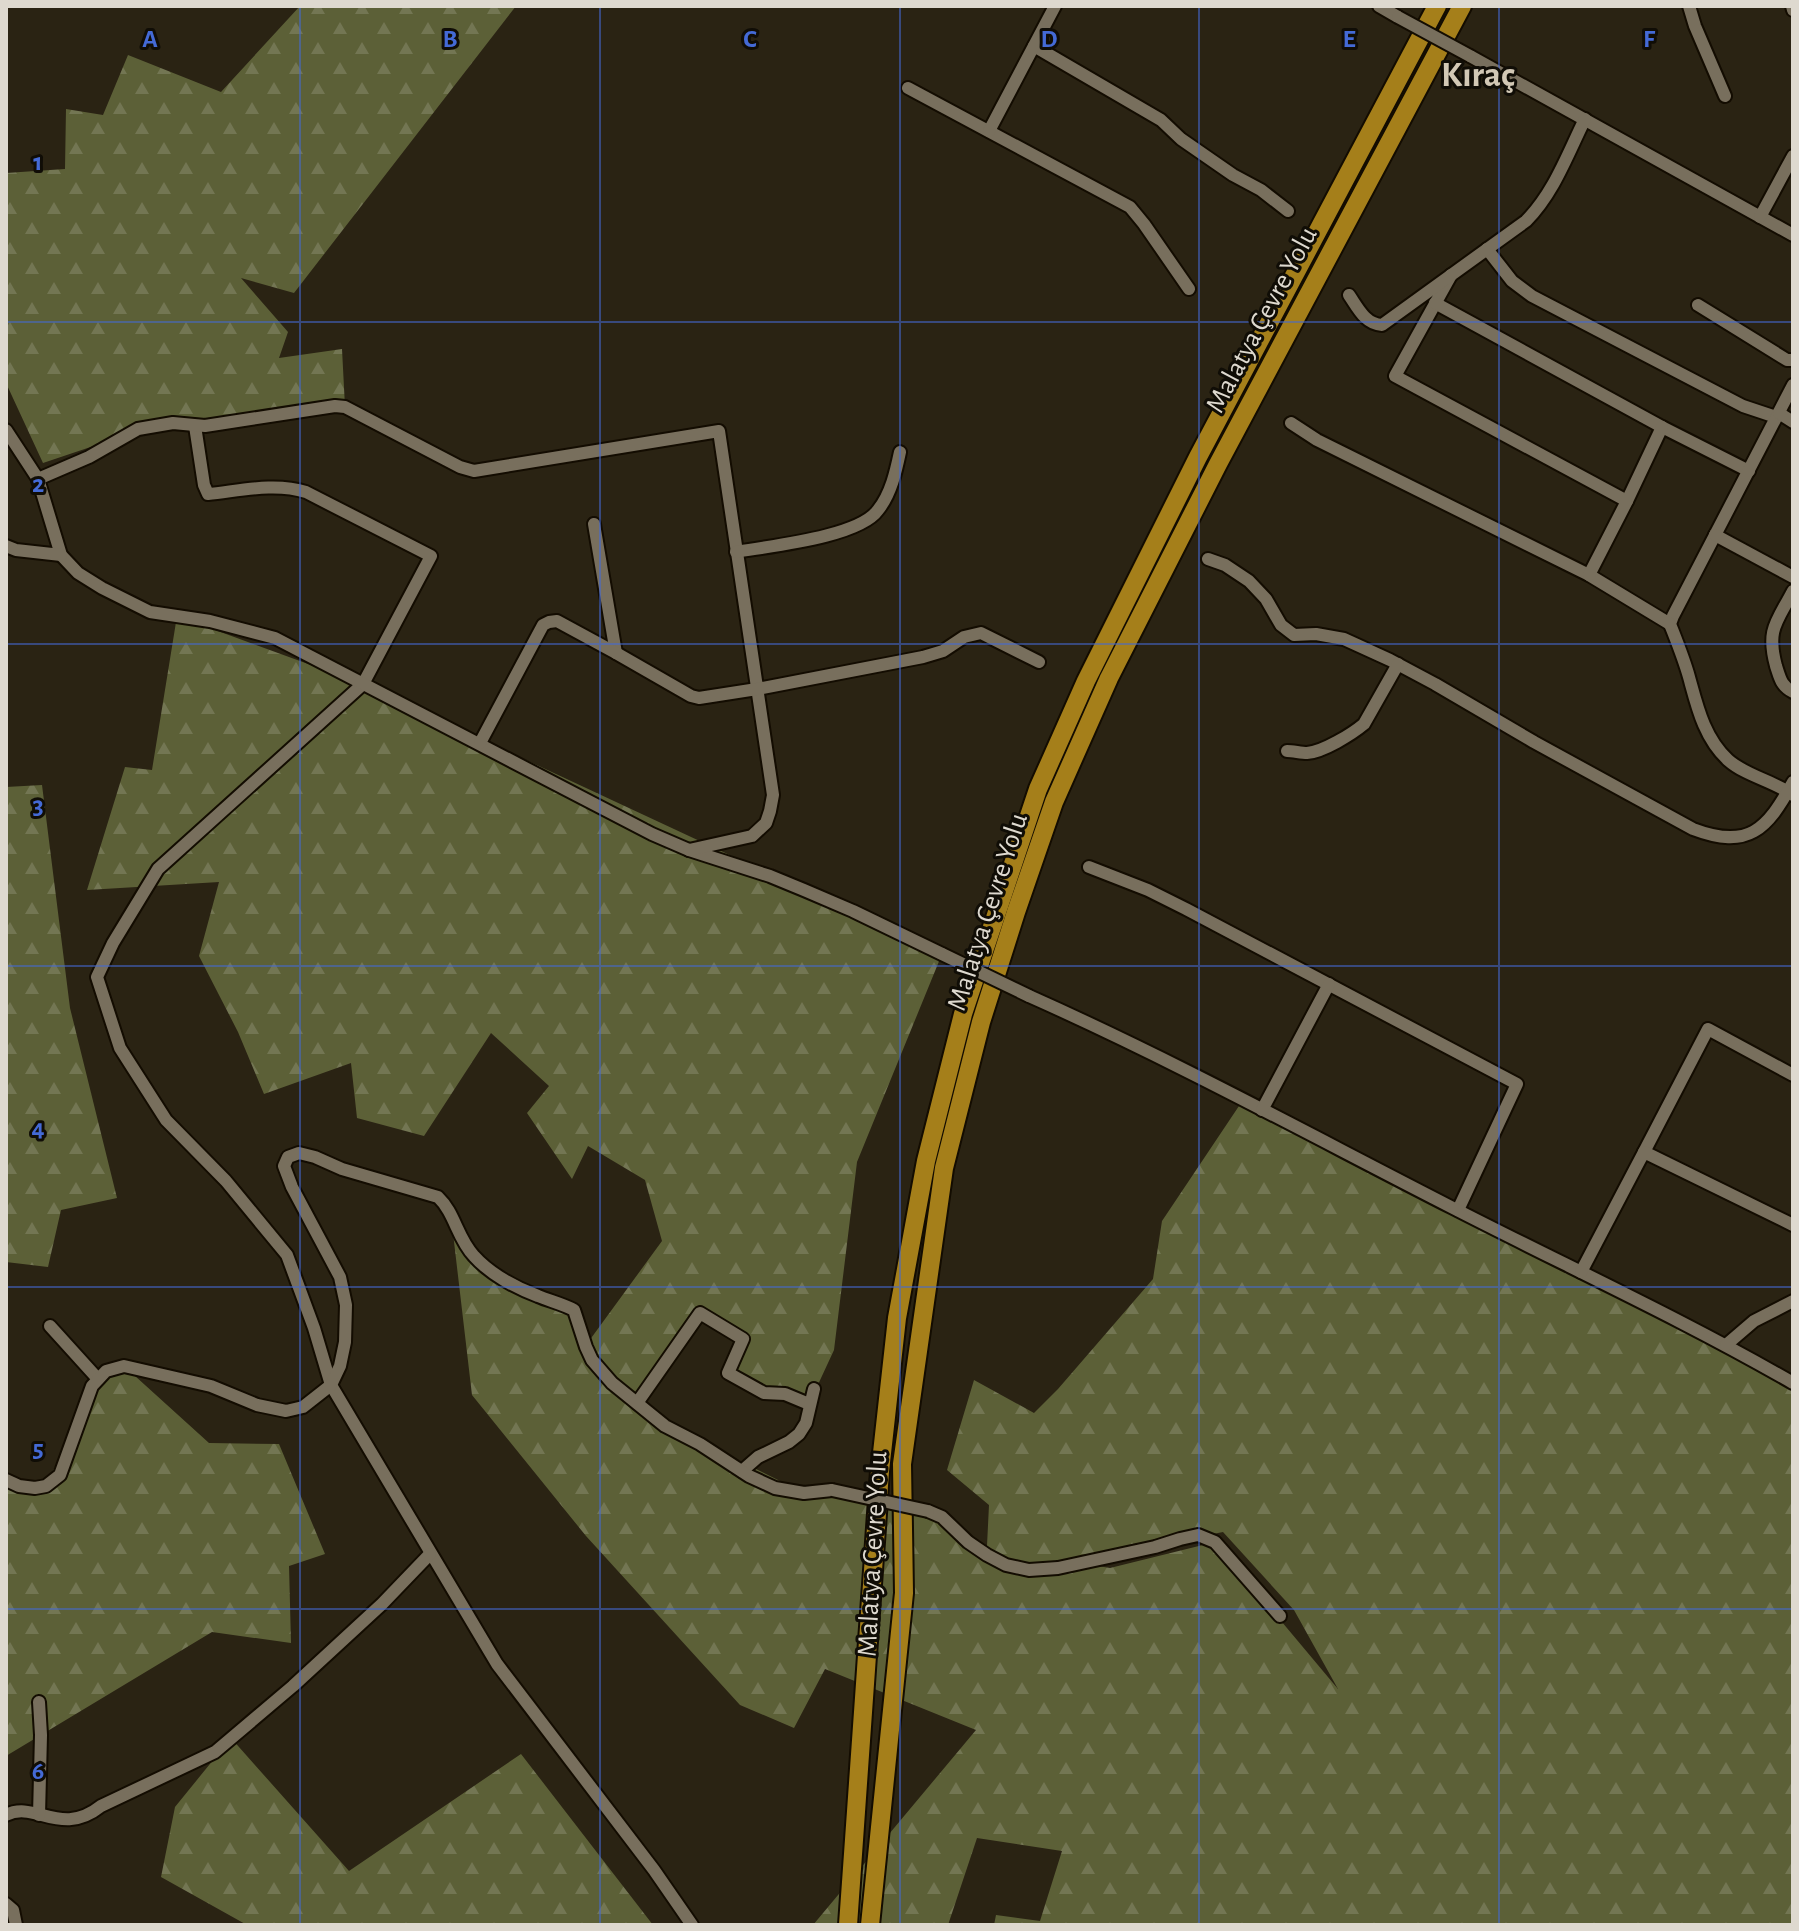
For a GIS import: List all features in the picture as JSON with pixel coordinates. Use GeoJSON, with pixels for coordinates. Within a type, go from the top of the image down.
{"type":"FeatureCollection","features":[{"type":"Feature","properties":{"kind":"highway","name":"Malatya Çevre Yolu"},"geometry":{"type":"LineString","coordinates":[[848,1925],[880,1471],[897,1318],[926,1161],[963,1014],[1038,789],[1086,681],[1198,457],[1437,6]]}},
{"type":"Feature","properties":{"kind":"highway","name":"Malatya Çevre Yolu"},"geometry":{"type":"LineString","coordinates":[[870,1925],[904,1593],[902,1464],[944,1168],[986,1008],[1054,802],[1109,678],[1218,464],[1462,6]]}},
{"type":"Feature","properties":{"kind":"street"},"geometry":{"type":"LineString","coordinates":[[989,131],[1055,6]]}},
{"type":"Feature","properties":{"kind":"street"},"geometry":{"type":"LineString","coordinates":[[1379,6],[1793,235]]}},
{"type":"Feature","properties":{"kind":"street"},"geometry":{"type":"LineString","coordinates":[[1689,6],[1725,96]]}},
{"type":"Feature","properties":{"kind":"street"},"geometry":{"type":"LineString","coordinates":[[1034,46],[1161,120],[1181,139],[1288,211]]}},
{"type":"Feature","properties":{"kind":"street"},"geometry":{"type":"LineString","coordinates":[[908,88],[1130,207],[1189,289]]}},
{"type":"Feature","properties":{"kind":"street"},"geometry":{"type":"LineString","coordinates":[[1349,295],[1369,321],[1382,325],[1526,221],[1537,211],[1553,184],[1585,119]]}},
{"type":"Feature","properties":{"kind":"street"},"geometry":{"type":"LineString","coordinates":[[1760,217],[1793,156]]}},
{"type":"Feature","properties":{"kind":"street"},"geometry":{"type":"LineString","coordinates":[[1487,249],[1512,281],[1532,296],[1743,406],[1793,422]]}},
{"type":"Feature","properties":{"kind":"street"},"geometry":{"type":"LineString","coordinates":[[1451,275],[1395,376],[1627,501]]}},
{"type":"Feature","properties":{"kind":"street"},"geometry":{"type":"LineString","coordinates":[[1435,303],[1749,471]]}},
{"type":"Feature","properties":{"kind":"street"},"geometry":{"type":"LineString","coordinates":[[1698,305],[1787,360],[1793,360]]}},
{"type":"Feature","properties":{"kind":"street"},"geometry":{"type":"LineString","coordinates":[[1670,624],[1793,385]]}},
{"type":"Feature","properties":{"kind":"street"},"geometry":{"type":"LineString","coordinates":[[38,479],[89,457],[138,429],[173,423],[195,426],[322,407],[345,407],[460,467],[474,471],[719,431],[773,795],[766,823],[752,836],[689,850]]}},
{"type":"Feature","properties":{"kind":"street"},"geometry":{"type":"LineString","coordinates":[[1208,559],[1225,565],[1249,581],[1266,599],[1281,625],[1294,635],[1316,634],[1344,639],[1398,664],[1660,812],[1713,837],[1734,839],[1747,835],[1764,823],[1791,790],[1739,767],[1716,746],[1699,717],[1670,624],[1589,575],[1317,440],[1291,423]]}},
{"type":"Feature","properties":{"kind":"street"},"geometry":{"type":"LineString","coordinates":[[195,426],[208,494],[292,487],[431,556],[363,684],[158,869],[113,943],[97,977],[120,1048],[166,1120],[226,1181],[287,1255],[331,1385],[430,1554],[497,1664],[654,1870],[692,1925]]}},
{"type":"Feature","properties":{"kind":"street"},"geometry":{"type":"LineString","coordinates":[[1589,575],[1662,427]]}},
{"type":"Feature","properties":{"kind":"street"},"geometry":{"type":"LineString","coordinates":[[6,430],[38,479],[61,555],[78,573],[102,588],[150,612],[210,621],[275,638],[652,834],[689,850],[770,876],[853,911],[1116,1035],[1726,1345],[1793,1383]]}},
{"type":"Feature","properties":{"kind":"street"},"geometry":{"type":"LineString","coordinates":[[736,552],[843,532],[861,525],[879,510],[895,475],[900,452]]}},
{"type":"Feature","properties":{"kind":"street"},"geometry":{"type":"LineString","coordinates":[[594,524],[616,653]]}},
{"type":"Feature","properties":{"kind":"street"},"geometry":{"type":"LineString","coordinates":[[1715,535],[1793,577]]}},
{"type":"Feature","properties":{"kind":"street"},"geometry":{"type":"LineString","coordinates":[[6,546],[61,555]]}},
{"type":"Feature","properties":{"kind":"street"},"geometry":{"type":"LineString","coordinates":[[1793,591],[1771,636],[1781,682],[1793,692]]}},
{"type":"Feature","properties":{"kind":"street"},"geometry":{"type":"LineString","coordinates":[[480,743],[543,625],[549,622],[557,621],[699,698],[923,657],[943,651],[964,637],[981,633],[1039,662]]}},
{"type":"Feature","properties":{"kind":"street"},"geometry":{"type":"LineString","coordinates":[[1287,751],[1307,753],[1358,729],[1364,724],[1398,664]]}},
{"type":"Feature","properties":{"kind":"street"},"geometry":{"type":"LineString","coordinates":[[1089,867],[1148,890],[1517,1084],[1458,1210]]}},
{"type":"Feature","properties":{"kind":"street"},"geometry":{"type":"LineString","coordinates":[[1262,1110],[1329,984]]}},
{"type":"Feature","properties":{"kind":"street"},"geometry":{"type":"LineString","coordinates":[[1581,1272],[1644,1152],[1706,1023],[1793,1075]]}},
{"type":"Feature","properties":{"kind":"street"},"geometry":{"type":"LineString","coordinates":[[1644,1152],[1793,1225]]}},
{"type":"Feature","properties":{"kind":"street"},"geometry":{"type":"LineString","coordinates":[[6,1480],[35,1488],[46,1486],[60,1475],[92,1386],[106,1371],[124,1366],[211,1386],[257,1405],[286,1411],[303,1407],[331,1385],[340,1366],[345,1342],[346,1305],[340,1277],[284,1166],[288,1157],[299,1153],[438,1197],[445,1204],[461,1240],[484,1265],[535,1295],[574,1310],[592,1360],[612,1383],[665,1426],[775,1488],[804,1493],[832,1490],[928,1511],[942,1517],[987,1555],[1006,1565],[1029,1570],[1058,1568],[1198,1535],[1215,1542],[1280,1616]]}},
{"type":"Feature","properties":{"kind":"street"},"geometry":{"type":"LineString","coordinates":[[1726,1345],[1754,1321],[1793,1301]]}},
{"type":"Feature","properties":{"kind":"street"},"geometry":{"type":"LineString","coordinates":[[637,1403],[700,1313],[743,1339],[728,1373],[764,1393],[785,1394],[809,1404]]}},
{"type":"Feature","properties":{"kind":"street"},"geometry":{"type":"LineString","coordinates":[[50,1326],[98,1379]]}},
{"type":"Feature","properties":{"kind":"street"},"geometry":{"type":"LineString","coordinates":[[742,1471],[758,1457],[799,1434],[806,1423],[814,1389]]}},
{"type":"Feature","properties":{"kind":"street"},"geometry":{"type":"LineString","coordinates":[[6,1815],[17,1811],[64,1820],[90,1816],[101,1806],[215,1752],[293,1686],[382,1604],[430,1554]]}},
{"type":"Feature","properties":{"kind":"street"},"geometry":{"type":"LineString","coordinates":[[39,1702],[39,1815]]}},
{"type":"Feature","properties":{"kind":"street"},"geometry":{"type":"LineString","coordinates":[[6,1904],[13,1910],[16,1925]]}},
{"type":"Feature","properties":{"kind":"green space"},"geometry":{"type":"Polygon","coordinates":[[[300,6],[516,6],[294,293],[241,278],[288,332],[279,358],[342,349],[345,407],[153,426],[43,463],[6,383],[6,173],[65,169],[66,109],[103,115],[128,55],[221,92],[300,6]]]}},
{"type":"Feature","properties":{"kind":"green space"},"geometry":{"type":"Polygon","coordinates":[[[177,616],[363,684],[942,954],[857,1162],[834,1350],[809,1404],[728,1373],[743,1339],[700,1314],[640,1400],[656,1419],[804,1493],[928,1511],[968,1542],[987,1546],[989,1505],[947,1470],[974,1380],[1034,1413],[1058,1389],[1153,1279],[1162,1221],[1243,1100],[1793,1385],[1793,1925],[994,1925],[996,1915],[1040,1921],[1062,1851],[977,1838],[948,1925],[813,1925],[976,1730],[825,1669],[794,1728],[740,1705],[586,1536],[472,1395],[451,1216],[494,1273],[574,1310],[589,1341],[662,1241],[645,1180],[588,1146],[572,1179],[527,1113],[549,1086],[491,1033],[424,1136],[357,1118],[351,1063],[264,1094],[238,1032],[199,956],[219,882],[87,890],[125,767],[152,770],[177,616]],[[1223,1532],[1074,1562],[1110,1568],[1215,1542],[1338,1689],[1294,1610],[1223,1532]]]}},
{"type":"Feature","properties":{"kind":"green space"},"geometry":{"type":"Polygon","coordinates":[[[42,785],[70,1008],[117,1198],[61,1210],[48,1267],[6,1262],[6,787],[42,785]]]}},
{"type":"Feature","properties":{"kind":"green space"},"geometry":{"type":"Polygon","coordinates":[[[124,1366],[209,1443],[279,1444],[325,1554],[289,1566],[291,1643],[212,1632],[6,1756],[6,1476],[46,1485],[98,1379],[124,1366]]]}},
{"type":"Feature","properties":{"kind":"green space"},"geometry":{"type":"Polygon","coordinates":[[[231,1738],[349,1871],[521,1754],[653,1925],[247,1925],[161,1877],[175,1807],[231,1738]]]}},
{"type":"Feature","properties":{"kind":"district","name":"Kıraç"},"geometry":{"type":"Point","coordinates":[1478,75]}}]}
